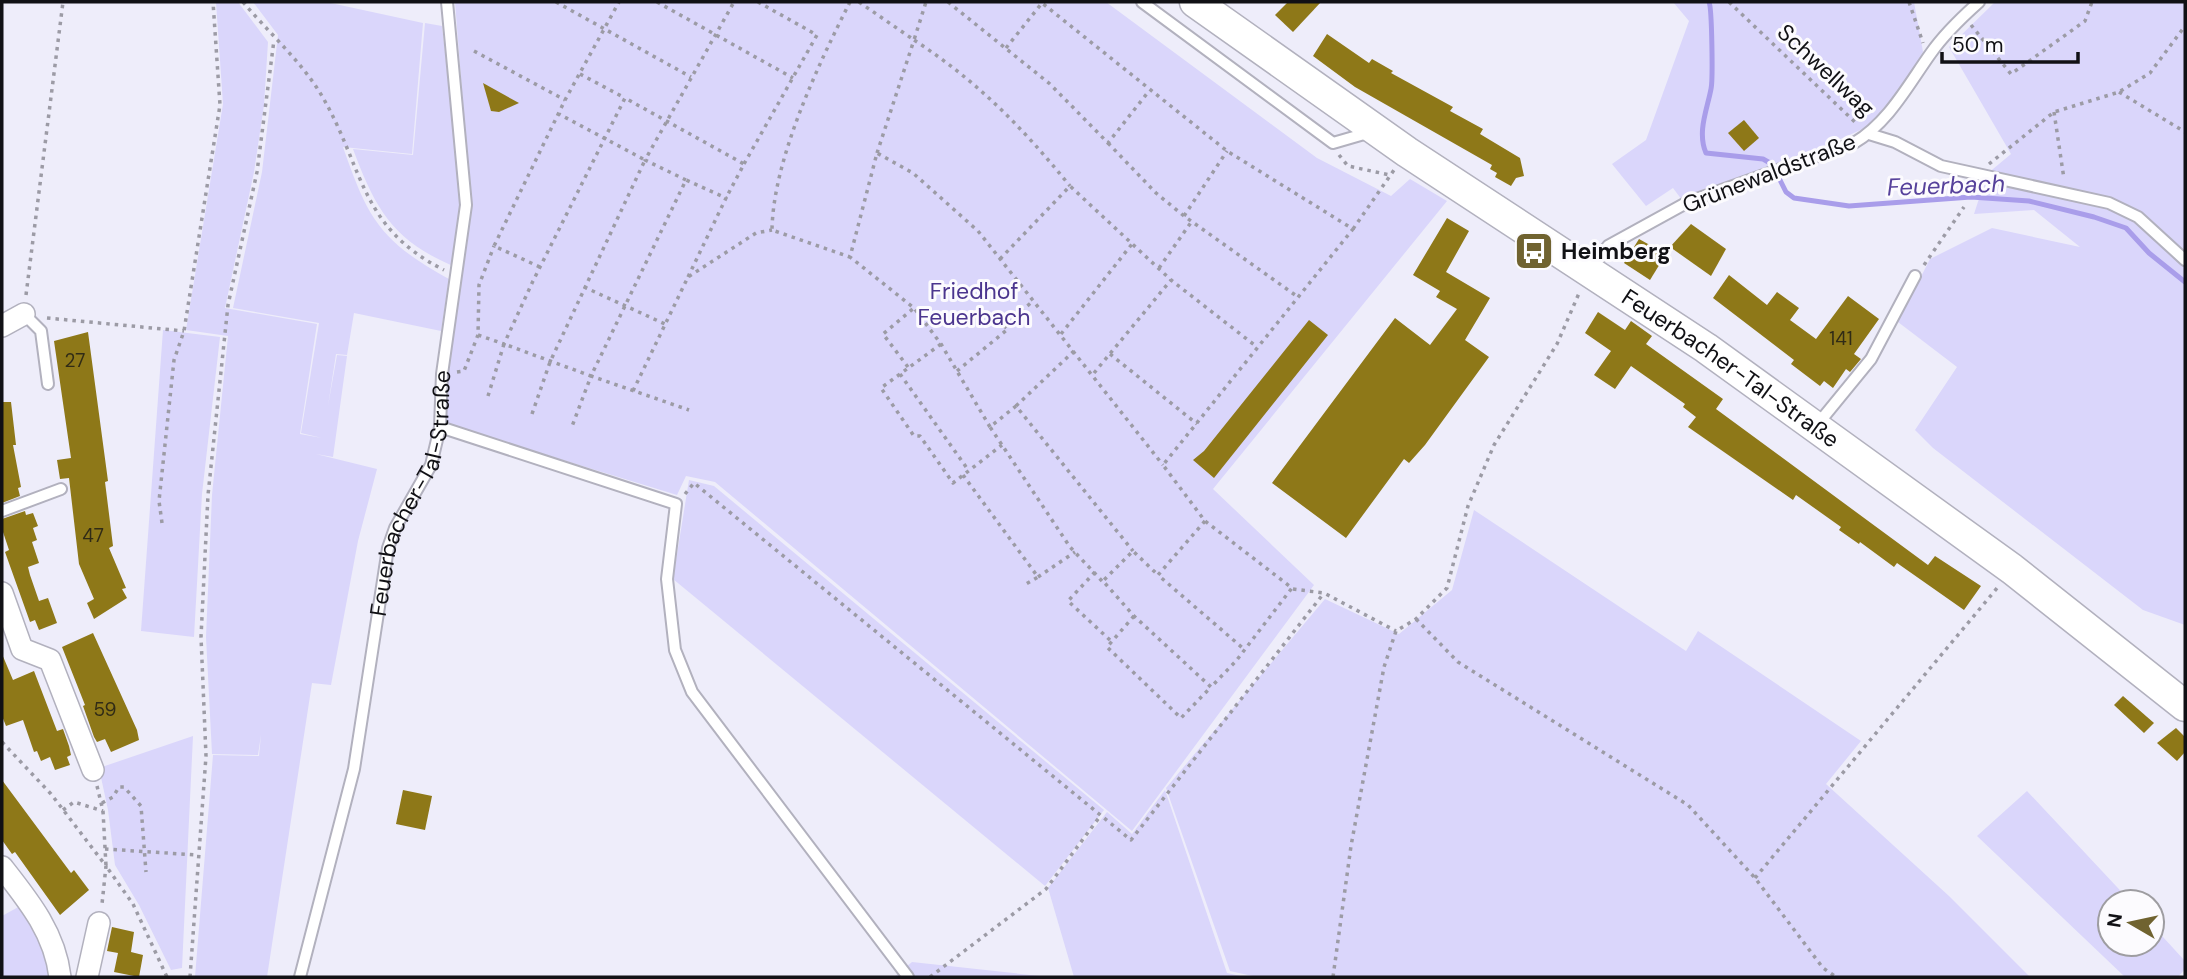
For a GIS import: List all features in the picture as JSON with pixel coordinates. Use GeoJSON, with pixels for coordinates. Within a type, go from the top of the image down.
{"type":"FeatureCollection","features":[{"type":"Feature","properties":{"kind":"main road","name":"Feuerbacher-Tal-Straße"},"geometry":{"type":"LineString","coordinates":[[1195,2],[1375,130],[1399,164],[1590,271],[1816,426],[2012,569],[2185,706]]}},
{"type":"Feature","properties":{"kind":"street"},"geometry":{"type":"LineString","coordinates":[[2,326],[24,314]]}},
{"type":"Feature","properties":{"kind":"street"},"geometry":{"type":"LineString","coordinates":[[2,593],[22,649],[50,660],[93,771]]}},
{"type":"Feature","properties":{"kind":"street"},"geometry":{"type":"LineString","coordinates":[[2,867],[32,906],[50,936],[61,977]]}},
{"type":"Feature","properties":{"kind":"street"},"geometry":{"type":"LineString","coordinates":[[87,977],[99,923]]}},
{"type":"Feature","properties":{"kind":"lane","name":"Feuerbacher-Tal-Straße"},"geometry":{"type":"LineString","coordinates":[[300,977],[355,769],[388,548],[395,528],[431,465],[440,427],[442,374],[466,205],[447,2]]}},
{"type":"Feature","properties":{"kind":"lane"},"geometry":{"type":"LineString","coordinates":[[1142,2],[1333,143],[1375,130]]}},
{"type":"Feature","properties":{"kind":"lane","name":"Grünewaldstraße"},"geometry":{"type":"LineString","coordinates":[[1590,271],[1608,246],[1688,202],[1854,144],[1870,134],[1913,83],[1930,54],[1963,15],[1979,2]]}},
{"type":"Feature","properties":{"kind":"lane"},"geometry":{"type":"LineString","coordinates":[[1870,134],[1895,142],[1941,166],[2109,203],[2138,217],[2185,260]]}},
{"type":"Feature","properties":{"kind":"lane"},"geometry":{"type":"LineString","coordinates":[[1816,426],[1871,359],[1915,276]]}},
{"type":"Feature","properties":{"kind":"lane"},"geometry":{"type":"LineString","coordinates":[[24,314],[41,331],[48,384]]}},
{"type":"Feature","properties":{"kind":"lane"},"geometry":{"type":"LineString","coordinates":[[440,427],[676,504],[667,579],[675,650],[692,692],[908,977]]}},
{"type":"Feature","properties":{"kind":"lane"},"geometry":{"type":"LineString","coordinates":[[2,511],[61,489]]}},
{"type":"Feature","properties":{"kind":"path"},"geometry":{"type":"LineString","coordinates":[[64,2],[24,314],[184,331]]}},
{"type":"Feature","properties":{"kind":"path"},"geometry":{"type":"LineString","coordinates":[[162,523],[159,501],[174,360],[184,331],[220,105],[213,2]]}},
{"type":"Feature","properties":{"kind":"path"},"geometry":{"type":"LineString","coordinates":[[243,2],[320,93],[341,131],[367,199],[384,225],[427,261],[455,275]]}},
{"type":"Feature","properties":{"kind":"path"},"geometry":{"type":"LineString","coordinates":[[556,2],[691,76]]}},
{"type":"Feature","properties":{"kind":"path"},"geometry":{"type":"LineString","coordinates":[[442,374],[464,371],[478,335],[479,285],[494,246],[565,100],[619,2]]}},
{"type":"Feature","properties":{"kind":"path"},"geometry":{"type":"LineString","coordinates":[[657,2],[793,78]]}},
{"type":"Feature","properties":{"kind":"path"},"geometry":{"type":"LineString","coordinates":[[532,414],[550,362],[645,160],[734,2]]}},
{"type":"Feature","properties":{"kind":"path"},"geometry":{"type":"LineString","coordinates":[[634,391],[726,198],[817,35],[758,2]]}},
{"type":"Feature","properties":{"kind":"path"},"geometry":{"type":"LineString","coordinates":[[772,230],[772,211],[778,186],[800,116],[850,2]]}},
{"type":"Feature","properties":{"kind":"path"},"geometry":{"type":"LineString","coordinates":[[859,2],[958,68],[999,105],[1070,186],[1158,269],[1258,347]]}},
{"type":"Feature","properties":{"kind":"path"},"geometry":{"type":"LineString","coordinates":[[850,257],[877,153],[926,2]]}},
{"type":"Feature","properties":{"kind":"path"},"geometry":{"type":"LineString","coordinates":[[948,2],[1050,84],[1156,193],[1298,297]]}},
{"type":"Feature","properties":{"kind":"path"},"geometry":{"type":"LineString","coordinates":[[1006,48],[1041,2],[1227,151],[1353,229]]}},
{"type":"Feature","properties":{"kind":"path","name":"Schwellwag"},"geometry":{"type":"LineString","coordinates":[[1729,2],[1870,134]]}},
{"type":"Feature","properties":{"kind":"path"},"geometry":{"type":"LineString","coordinates":[[1909,2],[1917,34],[1930,54]]}},
{"type":"Feature","properties":{"kind":"path"},"geometry":{"type":"LineString","coordinates":[[1963,15],[2011,74],[2085,21],[2092,2]]}},
{"type":"Feature","properties":{"kind":"path"},"geometry":{"type":"LineString","coordinates":[[1982,175],[1988,165],[2054,112],[2119,92],[2150,73],[2185,26]]}},
{"type":"Feature","properties":{"kind":"path"},"geometry":{"type":"LineString","coordinates":[[190,977],[206,756],[201,637],[205,549],[219,377],[228,305],[257,172],[274,40]]}},
{"type":"Feature","properties":{"kind":"path"},"geometry":{"type":"LineString","coordinates":[[474,51],[565,100]]}},
{"type":"Feature","properties":{"kind":"path"},"geometry":{"type":"LineString","coordinates":[[580,74],[744,164]]}},
{"type":"Feature","properties":{"kind":"path"},"geometry":{"type":"LineString","coordinates":[[1108,143],[1149,91]]}},
{"type":"Feature","properties":{"kind":"path"},"geometry":{"type":"LineString","coordinates":[[2119,92],[2185,132]]}},
{"type":"Feature","properties":{"kind":"path"},"geometry":{"type":"LineString","coordinates":[[488,396],[504,344],[625,98]]}},
{"type":"Feature","properties":{"kind":"path"},"geometry":{"type":"LineString","coordinates":[[2054,112],[2066,192]]}},
{"type":"Feature","properties":{"kind":"path"},"geometry":{"type":"LineString","coordinates":[[559,114],[645,160],[726,198]]}},
{"type":"Feature","properties":{"kind":"path"},"geometry":{"type":"LineString","coordinates":[[1333,143],[1348,166],[1399,164]]}},
{"type":"Feature","properties":{"kind":"path"},"geometry":{"type":"LineString","coordinates":[[1184,216],[1227,151]]}},
{"type":"Feature","properties":{"kind":"path"},"geometry":{"type":"LineString","coordinates":[[877,153],[913,173],[978,231],[1032,301],[1094,374],[1205,521],[1292,589],[1324,593],[1396,631]]}},
{"type":"Feature","properties":{"kind":"path"},"geometry":{"type":"LineString","coordinates":[[1163,465],[1353,229],[1399,164]]}},
{"type":"Feature","properties":{"kind":"path"},"geometry":{"type":"LineString","coordinates":[[571,429],[623,305],[686,180]]}},
{"type":"Feature","properties":{"kind":"path"},"geometry":{"type":"LineString","coordinates":[[1000,258],[1070,186]]}},
{"type":"Feature","properties":{"kind":"path"},"geometry":{"type":"LineString","coordinates":[[1915,276],[1941,244],[1964,207]]}},
{"type":"Feature","properties":{"kind":"path"},"geometry":{"type":"LineString","coordinates":[[1158,269],[1192,221]]}},
{"type":"Feature","properties":{"kind":"path"},"geometry":{"type":"LineString","coordinates":[[688,277],[757,233],[772,230],[850,257],[914,308],[941,344],[990,427],[1075,552],[1134,616],[1211,687]]}},
{"type":"Feature","properties":{"kind":"path"},"geometry":{"type":"LineString","coordinates":[[1061,334],[1132,244]]}},
{"type":"Feature","properties":{"kind":"path"},"geometry":{"type":"LineString","coordinates":[[494,246],[540,267]]}},
{"type":"Feature","properties":{"kind":"path"},"geometry":{"type":"LineString","coordinates":[[1333,977],[1350,846],[1384,667],[1396,631],[1416,619],[1447,588],[1468,506],[1494,445],[1557,344],[1590,271]]}},
{"type":"Feature","properties":{"kind":"path"},"geometry":{"type":"LineString","coordinates":[[1094,374],[1171,280]]}},
{"type":"Feature","properties":{"kind":"path"},"geometry":{"type":"LineString","coordinates":[[584,287],[665,324]]}},
{"type":"Feature","properties":{"kind":"path"},"geometry":{"type":"LineString","coordinates":[[957,371],[1007,329],[1004,326],[1032,301]]}},
{"type":"Feature","properties":{"kind":"path"},"geometry":{"type":"LineString","coordinates":[[908,368],[883,334],[914,308]]}},
{"type":"Feature","properties":{"kind":"path"},"geometry":{"type":"LineString","coordinates":[[478,335],[690,410]]}},
{"type":"Feature","properties":{"kind":"path"},"geometry":{"type":"LineString","coordinates":[[941,344],[881,388],[914,436],[919,436],[953,483],[1003,444]]}},
{"type":"Feature","properties":{"kind":"path"},"geometry":{"type":"LineString","coordinates":[[990,427],[1074,351]]}},
{"type":"Feature","properties":{"kind":"path"},"geometry":{"type":"LineString","coordinates":[[1110,354],[1197,424]]}},
{"type":"Feature","properties":{"kind":"path"},"geometry":{"type":"LineString","coordinates":[[900,374],[969,471]]}},
{"type":"Feature","properties":{"kind":"path"},"geometry":{"type":"LineString","coordinates":[[1016,406],[1133,551],[1245,650]]}},
{"type":"Feature","properties":{"kind":"path"},"geometry":{"type":"LineString","coordinates":[[963,475],[1038,577]]}},
{"type":"Feature","properties":{"kind":"path"},"geometry":{"type":"LineString","coordinates":[[676,504],[694,483],[1131,840],[1324,593]]}},
{"type":"Feature","properties":{"kind":"path"},"geometry":{"type":"LineString","coordinates":[[1158,575],[1205,521]]}},
{"type":"Feature","properties":{"kind":"path"},"geometry":{"type":"LineString","coordinates":[[1103,581],[1133,551]]}},
{"type":"Feature","properties":{"kind":"path"},"geometry":{"type":"LineString","coordinates":[[1026,584],[1075,552]]}},
{"type":"Feature","properties":{"kind":"path"},"geometry":{"type":"LineString","coordinates":[[1755,878],[2012,569]]}},
{"type":"Feature","properties":{"kind":"path"},"geometry":{"type":"LineString","coordinates":[[1095,572],[1068,601],[1111,641]]}},
{"type":"Feature","properties":{"kind":"path"},"geometry":{"type":"LineString","coordinates":[[1134,616],[1107,647],[1181,718],[1245,650],[1292,589]]}},
{"type":"Feature","properties":{"kind":"path"},"geometry":{"type":"LineString","coordinates":[[1416,619],[1458,662],[1688,805],[1755,878],[1823,968],[1836,977]]}},
{"type":"Feature","properties":{"kind":"path"},"geometry":{"type":"LineString","coordinates":[[2,742],[63,810],[133,904],[167,977]]}},
{"type":"Feature","properties":{"kind":"path"},"geometry":{"type":"LineString","coordinates":[[93,771],[103,811],[106,866],[99,923]]}},
{"type":"Feature","properties":{"kind":"path"},"geometry":{"type":"LineString","coordinates":[[101,803],[113,797],[119,787],[124,787],[141,806],[146,872]]}},
{"type":"Feature","properties":{"kind":"path"},"geometry":{"type":"LineString","coordinates":[[63,810],[74,802],[103,811]]}},
{"type":"Feature","properties":{"kind":"path"},"geometry":{"type":"LineString","coordinates":[[930,977],[1046,888],[1101,815]]}},
{"type":"Feature","properties":{"kind":"path"},"geometry":{"type":"LineString","coordinates":[[105,849],[197,855]]}},
{"type":"Feature","properties":{"kind":"green space"},"geometry":{"type":"Polygon","coordinates":[[[216,2],[238,2],[268,42],[264,105],[254,172],[225,308],[317,324],[300,434],[322,438],[301,433],[319,323],[233,308],[262,172],[278,35],[253,2],[326,2],[423,23],[412,154],[343,147],[360,193],[379,226],[407,252],[449,279],[441,331],[354,313],[347,355],[336,354],[328,406],[337,355],[347,356],[333,457],[316,454],[377,469],[358,541],[331,685],[312,683],[267,977],[195,977],[213,755],[259,756],[261,735],[258,755],[212,754],[206,637],[212,495],[228,336],[186,330],[223,104],[216,2]]]}},
{"type":"Feature","properties":{"kind":"green space","name":"Friedhof Feuerbach"},"geometry":{"type":"Polygon","coordinates":[[[455,2],[1106,2],[1317,158],[1391,196],[1410,179],[1447,201],[1213,489],[1314,585],[1132,831],[715,482],[686,476],[677,495],[445,424],[447,366],[471,207],[455,2]]]}},
{"type":"Feature","properties":{"kind":"green space"},"geometry":{"type":"Polygon","coordinates":[[[1673,2],[1914,2],[1923,52],[1908,82],[1867,127],[1688,208],[1673,188],[1646,206],[1612,164],[1646,140],[1689,21],[1673,2]]]}},
{"type":"Feature","properties":{"kind":"green space"},"geometry":{"type":"Polygon","coordinates":[[[1995,2],[2185,2],[2185,625],[2143,610],[1933,448],[1915,430],[1957,367],[1898,322],[1930,259],[1992,228],[2080,247],[2034,210],[1974,214],[1987,174],[2011,154],[1949,47],[1995,2]]]}},
{"type":"Feature","properties":{"kind":"green space"},"geometry":{"type":"Polygon","coordinates":[[[425,23],[442,26],[462,205],[453,266],[415,245],[388,220],[369,189],[353,149],[413,155],[425,23]]]}},
{"type":"Feature","properties":{"kind":"green space"},"geometry":{"type":"Polygon","coordinates":[[[163,330],[220,337],[202,494],[194,637],[141,631],[163,330]]]}},
{"type":"Feature","properties":{"kind":"green space"},"geometry":{"type":"Polygon","coordinates":[[[689,480],[714,486],[1104,810],[1045,886],[673,579],[689,480]]]}},
{"type":"Feature","properties":{"kind":"green space"},"geometry":{"type":"Polygon","coordinates":[[[1474,510],[1686,651],[1698,631],[1861,741],[1826,784],[1949,896],[2030,977],[1257,977],[1230,971],[1166,788],[1325,599],[1399,634],[1452,590],[1474,510]]]}},
{"type":"Feature","properties":{"kind":"green space"},"geometry":{"type":"Polygon","coordinates":[[[193,736],[182,968],[171,970],[139,905],[115,865],[99,768],[193,736]]]}},
{"type":"Feature","properties":{"kind":"green space"},"geometry":{"type":"Polygon","coordinates":[[[1165,790],[1227,973],[1245,977],[1074,977],[1048,888],[1107,812],[1132,834],[1165,790]]]}},
{"type":"Feature","properties":{"kind":"green space"},"geometry":{"type":"Polygon","coordinates":[[[2027,791],[2118,888],[2096,888],[2096,949],[1977,836],[2027,791]]]}},
{"type":"Feature","properties":{"kind":"green space"},"geometry":{"type":"Polygon","coordinates":[[[22,905],[43,942],[50,977],[2,977],[2,916],[22,905]]]}},
{"type":"Feature","properties":{"kind":"green space"},"geometry":{"type":"Polygon","coordinates":[[[2166,940],[2185,961],[2185,969],[2178,977],[2125,977],[2105,958],[2166,958],[2166,940]]]}},
{"type":"Feature","properties":{"kind":"green space"},"geometry":{"type":"Polygon","coordinates":[[[912,962],[1049,977],[894,977],[912,962]]]}},
{"type":"Feature","properties":{"kind":"building"},"geometry":{"type":"Polygon","coordinates":[[[1288,2],[1321,2],[1293,32],[1275,15],[1288,2]]]}},
{"type":"Feature","properties":{"kind":"building"},"geometry":{"type":"Polygon","coordinates":[[[1327,34],[1369,63],[1372,59],[1393,71],[1391,73],[1453,107],[1450,111],[1483,129],[1480,134],[1520,158],[1524,176],[1516,178],[1511,186],[1495,177],[1497,173],[1490,169],[1492,165],[1355,87],[1313,56],[1327,34]]]}},
{"type":"Feature","properties":{"kind":"building"},"geometry":{"type":"Polygon","coordinates":[[[483,83],[519,103],[499,112],[491,111],[483,83]]]}},
{"type":"Feature","properties":{"kind":"building"},"geometry":{"type":"Polygon","coordinates":[[[1744,120],[1759,138],[1744,151],[1728,133],[1744,120]]]}},
{"type":"Feature","properties":{"kind":"building"},"geometry":{"type":"Polygon","coordinates":[[[1447,218],[1469,231],[1446,272],[1490,298],[1465,340],[1489,357],[1425,445],[1409,463],[1404,459],[1346,538],[1272,483],[1395,318],[1430,345],[1457,309],[1436,297],[1440,291],[1413,275],[1447,218]]]}},
{"type":"Feature","properties":{"kind":"building"},"geometry":{"type":"Polygon","coordinates":[[[1691,224],[1726,249],[1711,276],[1670,247],[1691,224]]]}},
{"type":"Feature","properties":{"kind":"building"},"geometry":{"type":"Polygon","coordinates":[[[1639,239],[1666,254],[1650,280],[1624,263],[1639,239]]]}},
{"type":"Feature","properties":{"kind":"building"},"geometry":{"type":"Polygon","coordinates":[[[1729,275],[1767,305],[1777,292],[1799,308],[1790,320],[1816,339],[1848,296],[1879,319],[1854,354],[1861,359],[1850,372],[1846,369],[1833,388],[1824,381],[1820,386],[1791,364],[1794,360],[1713,298],[1729,275]]]}},
{"type":"Feature","properties":{"kind":"building"},"geometry":{"type":"Polygon","coordinates":[[[1598,312],[1625,330],[1631,321],[1652,336],[1646,344],[1723,399],[1716,409],[1928,565],[1935,556],[1981,586],[1964,610],[1897,563],[1894,567],[1860,542],[1859,544],[1839,530],[1841,527],[1796,495],[1793,500],[1688,427],[1696,417],[1683,407],[1685,404],[1631,366],[1615,389],[1594,375],[1611,351],[1585,333],[1598,312]]]}},
{"type":"Feature","properties":{"kind":"building"},"geometry":{"type":"Polygon","coordinates":[[[1309,320],[1328,335],[1214,478],[1193,460],[1204,451],[1309,320]]]}},
{"type":"Feature","properties":{"kind":"building"},"geometry":{"type":"Polygon","coordinates":[[[88,332],[108,481],[105,482],[113,546],[109,548],[126,588],[122,589],[127,598],[94,619],[87,603],[94,599],[79,564],[69,478],[60,479],[57,460],[71,458],[54,341],[88,332]]]}},
{"type":"Feature","properties":{"kind":"building"},"geometry":{"type":"Polygon","coordinates":[[[2,402],[11,402],[16,445],[13,445],[21,487],[18,488],[20,496],[2,503],[2,402]]]}},
{"type":"Feature","properties":{"kind":"building"},"geometry":{"type":"Polygon","coordinates":[[[25,511],[26,515],[33,513],[38,526],[33,528],[37,540],[32,542],[39,563],[28,567],[30,575],[39,601],[48,598],[57,623],[39,630],[35,620],[30,622],[5,552],[9,550],[2,529],[2,519],[25,511]]]}},
{"type":"Feature","properties":{"kind":"building"},"geometry":{"type":"Polygon","coordinates":[[[93,633],[137,730],[139,740],[111,752],[105,739],[97,742],[94,737],[83,706],[85,705],[62,647],[93,633]]]}},
{"type":"Feature","properties":{"kind":"building"},"geometry":{"type":"Polygon","coordinates":[[[2,654],[13,680],[34,671],[57,731],[63,729],[71,755],[67,757],[70,765],[55,770],[50,757],[41,761],[37,751],[34,752],[23,720],[6,726],[2,716],[2,654]]]}},
{"type":"Feature","properties":{"kind":"building"},"geometry":{"type":"Polygon","coordinates":[[[2123,696],[2154,723],[2144,733],[2114,705],[2123,696]]]}},
{"type":"Feature","properties":{"kind":"building"},"geometry":{"type":"Polygon","coordinates":[[[2176,728],[2185,737],[2185,752],[2177,761],[2157,743],[2176,728]]]}},
{"type":"Feature","properties":{"kind":"building"},"geometry":{"type":"Polygon","coordinates":[[[2,780],[71,873],[74,870],[89,890],[60,915],[15,852],[12,854],[2,840],[2,780]]]}},
{"type":"Feature","properties":{"kind":"building"},"geometry":{"type":"Polygon","coordinates":[[[403,790],[432,796],[425,830],[396,824],[403,790]]]}},
{"type":"Feature","properties":{"kind":"building"},"geometry":{"type":"Polygon","coordinates":[[[112,927],[134,932],[131,952],[143,955],[139,977],[114,972],[118,953],[107,951],[112,927]]]}},
{"type":"Feature","properties":{"kind":"waterway","name":"Feuerbach"},"geometry":{"type":"LineString","coordinates":[[1709,2],[1712,73],[1702,137],[1706,153],[1763,159],[1770,163]]}},
{"type":"Feature","properties":{"kind":"waterway","name":"Feuerbach"},"geometry":{"type":"LineString","coordinates":[[1778,176],[1786,192],[1794,198],[1849,206],[1971,197],[2029,201],[2094,217],[2126,228],[2149,253],[2185,282]]}},
{"type":"Feature","properties":{"kind":"place","name":"Heimberg"},"geometry":{"type":"Point","coordinates":[1534,251]}}]}
